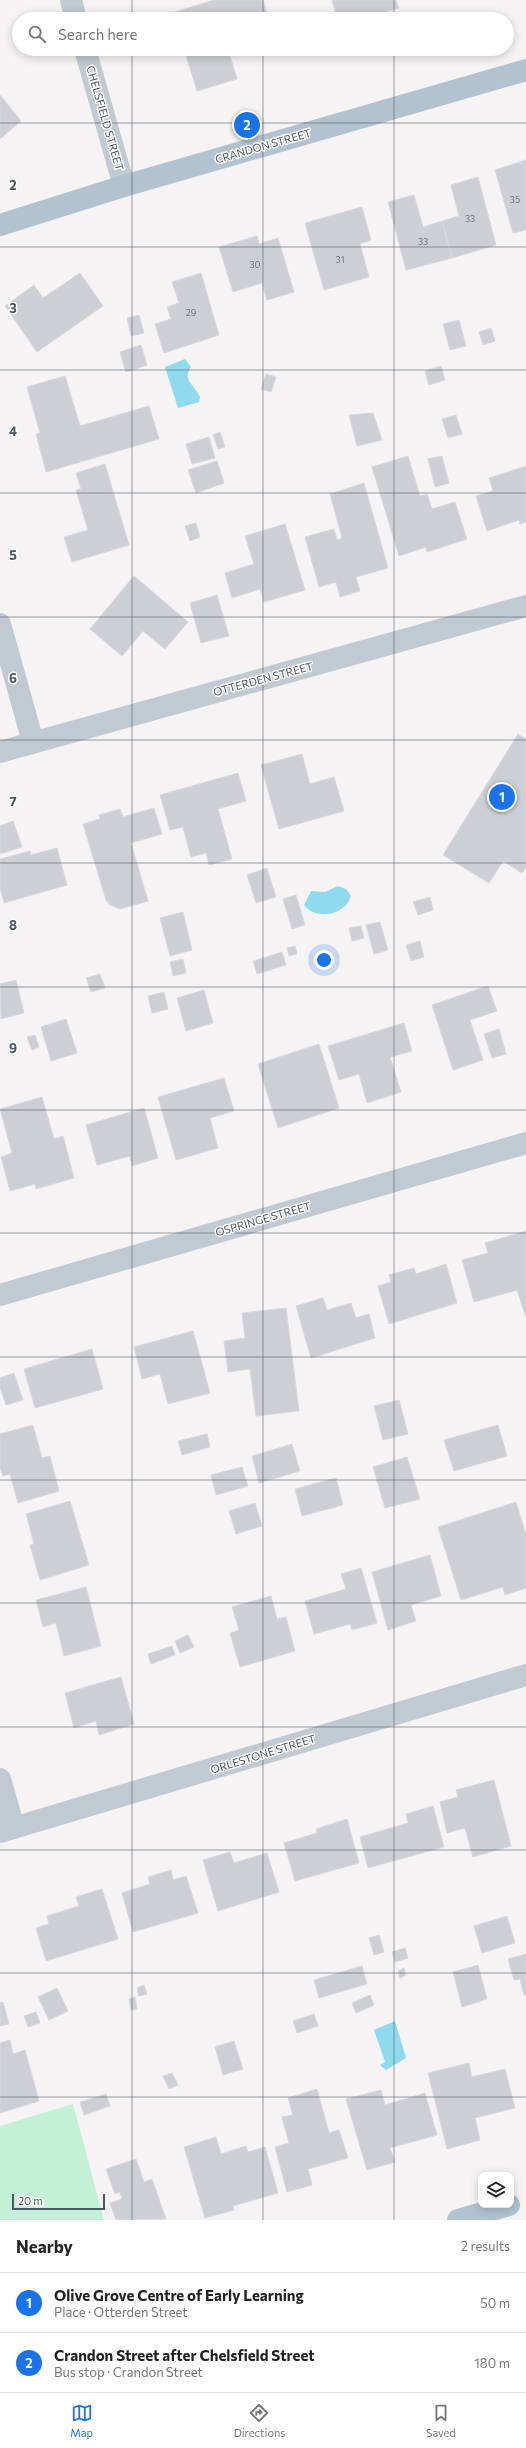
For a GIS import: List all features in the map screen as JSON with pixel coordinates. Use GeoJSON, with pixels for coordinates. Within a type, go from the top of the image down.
{"type":"FeatureCollection","features":[{"type":"Feature","properties":{"kind":"main road","name":"CRANDON STREET"},"geometry":{"type":"LineString","coordinates":[[0,225],[124,186],[526,70]]}},
{"type":"Feature","properties":{"kind":"main road"},"geometry":{"type":"LineString","coordinates":[[514,2204],[526,2200]]}},
{"type":"Feature","properties":{"kind":"main road"},"geometry":{"type":"LineString","coordinates":[[458,2220],[500,2208]]}},
{"type":"Feature","properties":{"kind":"street"},"geometry":{"type":"LineString","coordinates":[[71,0],[74,12]]}},
{"type":"Feature","properties":{"kind":"street","name":"CHELSFIELD STREET"},"geometry":{"type":"LineString","coordinates":[[87,56],[124,186]]}},
{"type":"Feature","properties":{"kind":"street","name":"OTTERDEN STREET"},"geometry":{"type":"LineString","coordinates":[[0,752],[526,606]]}},
{"type":"Feature","properties":{"kind":"street"},"geometry":{"type":"LineString","coordinates":[[0,624],[33,742]]}},
{"type":"Feature","properties":{"kind":"street","name":"OSPRINGE STREET"},"geometry":{"type":"LineString","coordinates":[[0,1294],[526,1143]]}},
{"type":"Feature","properties":{"kind":"street","name":"ORLESTONE STREET"},"geometry":{"type":"LineString","coordinates":[[7,1830],[526,1676]]}},
{"type":"Feature","properties":{"kind":"street"},"geometry":{"type":"LineString","coordinates":[[0,1779],[7,1830]]}},
{"type":"Feature","properties":{"kind":"green space"},"geometry":{"type":"Polygon","coordinates":[[[73,2104],[104,2220],[0,2220],[0,2126],[73,2104]]]}},
{"type":"Feature","properties":{"kind":"water"},"geometry":{"type":"Polygon","coordinates":[[[185,359],[191,367],[188,379],[200,397],[199,402],[178,408],[165,367],[185,359]]]}},
{"type":"Feature","properties":{"kind":"water"},"geometry":{"type":"Polygon","coordinates":[[[338,886],[346,889],[351,896],[343,908],[330,914],[323,914],[309,910],[304,905],[311,891],[325,892],[338,886]]]}},
{"type":"Feature","properties":{"kind":"water"},"geometry":{"type":"Polygon","coordinates":[[[395,2021],[406,2058],[386,2070],[380,2065],[385,2062],[374,2030],[395,2021]]]}},
{"type":"Feature","properties":{"kind":"building"},"geometry":{"type":"Polygon","coordinates":[[[214,0],[263,0],[267,12],[175,12],[214,0]]]}},
{"type":"Feature","properties":{"kind":"building"},"geometry":{"type":"Polygon","coordinates":[[[332,0],[396,0],[399,8],[384,12],[335,12],[332,0]]]}},
{"type":"Feature","properties":{"kind":"building"},"geometry":{"type":"Polygon","coordinates":[[[186,56],[230,56],[237,79],[197,91],[186,56]]]}},
{"type":"Feature","properties":{"kind":"building"},"geometry":{"type":"Polygon","coordinates":[[[0,95],[21,121],[0,139],[0,95]]]}},
{"type":"Feature","properties":{"kind":"building"},"geometry":{"type":"Polygon","coordinates":[[[526,160],[526,230],[513,233],[495,170],[526,160]]]}},
{"type":"Feature","properties":{"kind":"building"},"geometry":{"type":"Polygon","coordinates":[[[478,177],[496,245],[452,258],[442,221],[459,216],[451,185],[478,177]]]}},
{"type":"Feature","properties":{"kind":"building"},"geometry":{"type":"Polygon","coordinates":[[[414,195],[423,227],[442,221],[452,258],[406,270],[388,202],[414,195]]]}},
{"type":"Feature","properties":{"kind":"building"},"geometry":{"type":"Polygon","coordinates":[[[362,207],[371,240],[360,244],[369,277],[324,290],[305,223],[362,207]]]}},
{"type":"Feature","properties":{"kind":"building"},"geometry":{"type":"Polygon","coordinates":[[[257,236],[259,244],[278,238],[294,292],[267,300],[262,283],[233,292],[219,247],[257,236]]]}},
{"type":"Feature","properties":{"kind":"building"},"geometry":{"type":"Polygon","coordinates":[[[80,273],[103,306],[37,352],[5,306],[34,285],[43,298],[80,273]]]}},
{"type":"Feature","properties":{"kind":"building"},"geometry":{"type":"Polygon","coordinates":[[[201,273],[219,335],[164,353],[155,324],[171,319],[167,307],[179,303],[172,282],[201,273]]]}},
{"type":"Feature","properties":{"kind":"building"},"geometry":{"type":"Polygon","coordinates":[[[139,315],[144,333],[131,336],[127,318],[139,315]]]}},
{"type":"Feature","properties":{"kind":"building"},"geometry":{"type":"Polygon","coordinates":[[[459,320],[466,346],[450,350],[443,324],[459,320]]]}},
{"type":"Feature","properties":{"kind":"building"},"geometry":{"type":"Polygon","coordinates":[[[491,328],[495,341],[483,345],[479,332],[491,328]]]}},
{"type":"Feature","properties":{"kind":"building"},"geometry":{"type":"Polygon","coordinates":[[[141,345],[147,365],[126,372],[120,352],[141,345]]]}},
{"type":"Feature","properties":{"kind":"building"},"geometry":{"type":"Polygon","coordinates":[[[441,366],[445,380],[429,385],[425,371],[441,366]]]}},
{"type":"Feature","properties":{"kind":"building"},"geometry":{"type":"Polygon","coordinates":[[[266,374],[276,377],[271,392],[261,389],[266,374]]]}},
{"type":"Feature","properties":{"kind":"building"},"geometry":{"type":"Polygon","coordinates":[[[65,376],[80,426],[149,406],[159,439],[46,472],[36,434],[40,433],[27,387],[65,376]]]}},
{"type":"Feature","properties":{"kind":"building"},"geometry":{"type":"Polygon","coordinates":[[[373,413],[382,440],[357,446],[349,415],[373,413]]]}},
{"type":"Feature","properties":{"kind":"building"},"geometry":{"type":"Polygon","coordinates":[[[456,415],[462,434],[448,438],[442,419],[456,415]]]}},
{"type":"Feature","properties":{"kind":"building"},"geometry":{"type":"Polygon","coordinates":[[[220,432],[225,447],[218,449],[213,435],[220,432]]]}},
{"type":"Feature","properties":{"kind":"building"},"geometry":{"type":"Polygon","coordinates":[[[209,437],[215,458],[192,464],[186,444],[209,437]]]}},
{"type":"Feature","properties":{"kind":"building"},"geometry":{"type":"Polygon","coordinates":[[[408,456],[420,496],[427,494],[432,509],[455,502],[467,539],[427,552],[426,547],[399,556],[372,467],[408,456]]]}},
{"type":"Feature","properties":{"kind":"building"},"geometry":{"type":"Polygon","coordinates":[[[442,456],[449,483],[435,487],[428,459],[442,456]]]}},
{"type":"Feature","properties":{"kind":"building"},"geometry":{"type":"Polygon","coordinates":[[[217,461],[224,483],[196,493],[188,470],[217,461]]]}},
{"type":"Feature","properties":{"kind":"building"},"geometry":{"type":"Polygon","coordinates":[[[105,464],[129,545],[72,562],[64,537],[88,530],[76,490],[81,489],[76,473],[105,464]]]}},
{"type":"Feature","properties":{"kind":"building"},"geometry":{"type":"Polygon","coordinates":[[[526,466],[526,522],[520,524],[519,520],[487,531],[476,496],[493,491],[489,478],[526,466]]]}},
{"type":"Feature","properties":{"kind":"building"},"geometry":{"type":"Polygon","coordinates":[[[364,483],[388,568],[356,577],[360,591],[340,597],[336,582],[319,587],[305,537],[334,529],[337,540],[342,538],[330,494],[364,483]]]}},
{"type":"Feature","properties":{"kind":"building"},"geometry":{"type":"Polygon","coordinates":[[[196,523],[200,537],[190,541],[185,526],[196,523]]]}},
{"type":"Feature","properties":{"kind":"building"},"geometry":{"type":"Polygon","coordinates":[[[285,524],[305,590],[264,602],[260,589],[232,598],[225,573],[254,564],[245,536],[285,524]]]}},
{"type":"Feature","properties":{"kind":"building"},"geometry":{"type":"Polygon","coordinates":[[[134,576],[188,622],[165,649],[143,631],[122,656],[90,629],[134,576]]]}},
{"type":"Feature","properties":{"kind":"building"},"geometry":{"type":"Polygon","coordinates":[[[217,595],[229,636],[201,643],[190,603],[217,595]]]}},
{"type":"Feature","properties":{"kind":"building"},"geometry":{"type":"Polygon","coordinates":[[[518,734],[526,739],[526,867],[522,873],[503,861],[489,883],[443,855],[518,734]]]}},
{"type":"Feature","properties":{"kind":"building"},"geometry":{"type":"Polygon","coordinates":[[[302,754],[310,784],[334,777],[344,811],[279,829],[261,765],[302,754]]]}},
{"type":"Feature","properties":{"kind":"building"},"geometry":{"type":"Polygon","coordinates":[[[238,773],[246,801],[218,809],[232,859],[209,865],[206,853],[191,857],[183,827],[170,830],[160,795],[238,773]]]}},
{"type":"Feature","properties":{"kind":"building"},"geometry":{"type":"Polygon","coordinates":[[[154,808],[162,834],[131,843],[148,901],[120,909],[110,905],[106,900],[83,824],[100,819],[99,815],[120,809],[123,817],[154,808]]]}},
{"type":"Feature","properties":{"kind":"building"},"geometry":{"type":"Polygon","coordinates":[[[13,821],[22,847],[0,854],[0,826],[13,821]]]}},
{"type":"Feature","properties":{"kind":"building"},"geometry":{"type":"Polygon","coordinates":[[[57,848],[67,885],[4,903],[0,887],[0,859],[30,851],[31,855],[57,848]]]}},
{"type":"Feature","properties":{"kind":"building"},"geometry":{"type":"Polygon","coordinates":[[[267,868],[276,897],[256,903],[247,875],[267,868]]]}},
{"type":"Feature","properties":{"kind":"building"},"geometry":{"type":"Polygon","coordinates":[[[296,895],[305,925],[292,929],[283,899],[296,895]]]}},
{"type":"Feature","properties":{"kind":"building"},"geometry":{"type":"Polygon","coordinates":[[[430,897],[433,910],[418,915],[413,902],[430,897]]]}},
{"type":"Feature","properties":{"kind":"building"},"geometry":{"type":"Polygon","coordinates":[[[183,912],[192,950],[170,956],[160,918],[183,912]]]}},
{"type":"Feature","properties":{"kind":"building"},"geometry":{"type":"Polygon","coordinates":[[[380,922],[388,950],[374,954],[366,925],[380,922]]]}},
{"type":"Feature","properties":{"kind":"building"},"geometry":{"type":"Polygon","coordinates":[[[361,926],[364,938],[352,941],[349,928],[361,926]]]}},
{"type":"Feature","properties":{"kind":"building"},"geometry":{"type":"Polygon","coordinates":[[[420,941],[424,957],[411,961],[406,945],[420,941]]]}},
{"type":"Feature","properties":{"kind":"building"},"geometry":{"type":"Polygon","coordinates":[[[295,946],[297,954],[289,956],[287,948],[295,946]]]}},
{"type":"Feature","properties":{"kind":"building"},"geometry":{"type":"Polygon","coordinates":[[[282,952],[286,965],[257,974],[253,961],[282,952]]]}},
{"type":"Feature","properties":{"kind":"building"},"geometry":{"type":"Polygon","coordinates":[[[183,959],[186,973],[173,976],[170,962],[183,959]]]}},
{"type":"Feature","properties":{"kind":"building"},"geometry":{"type":"Polygon","coordinates":[[[100,974],[105,988],[91,992],[86,978],[100,974]]]}},
{"type":"Feature","properties":{"kind":"building"},"geometry":{"type":"Polygon","coordinates":[[[16,980],[24,1013],[1,1019],[0,984],[16,980]]]}},
{"type":"Feature","properties":{"kind":"building"},"geometry":{"type":"Polygon","coordinates":[[[488,986],[497,1011],[470,1020],[483,1060],[453,1070],[432,1005],[488,986]]]}},
{"type":"Feature","properties":{"kind":"building"},"geometry":{"type":"Polygon","coordinates":[[[204,990],[213,1023],[186,1031],[177,998],[204,990]]]}},
{"type":"Feature","properties":{"kind":"building"},"geometry":{"type":"Polygon","coordinates":[[[164,992],[168,1009],[152,1013],[148,996],[164,992]]]}},
{"type":"Feature","properties":{"kind":"building"},"geometry":{"type":"Polygon","coordinates":[[[66,1019],[77,1053],[51,1061],[41,1027],[66,1019]]]}},
{"type":"Feature","properties":{"kind":"building"},"geometry":{"type":"Polygon","coordinates":[[[404,1023],[412,1051],[390,1057],[401,1092],[367,1103],[359,1074],[339,1080],[328,1046],[404,1023]]]}},
{"type":"Feature","properties":{"kind":"building"},"geometry":{"type":"Polygon","coordinates":[[[499,1029],[506,1054],[492,1058],[484,1034],[499,1029]]]}},
{"type":"Feature","properties":{"kind":"building"},"geometry":{"type":"Polygon","coordinates":[[[35,1035],[39,1047],[32,1050],[27,1037],[35,1035]]]}},
{"type":"Feature","properties":{"kind":"building"},"geometry":{"type":"Polygon","coordinates":[[[319,1044],[339,1108],[278,1128],[258,1064],[319,1044]]]}},
{"type":"Feature","properties":{"kind":"building"},"geometry":{"type":"Polygon","coordinates":[[[224,1078],[234,1111],[210,1118],[218,1148],[176,1160],[158,1097],[224,1078]]]}},
{"type":"Feature","properties":{"kind":"building"},"geometry":{"type":"Polygon","coordinates":[[[42,1097],[54,1139],[63,1136],[74,1178],[36,1189],[35,1184],[10,1191],[1,1157],[12,1153],[0,1109],[42,1097]]]}},
{"type":"Feature","properties":{"kind":"building"},"geometry":{"type":"Polygon","coordinates":[[[144,1108],[158,1158],[132,1166],[130,1156],[97,1165],[86,1125],[144,1108]]]}},
{"type":"Feature","properties":{"kind":"building"},"geometry":{"type":"Polygon","coordinates":[[[526,1231],[526,1317],[517,1290],[474,1302],[462,1260],[488,1253],[485,1243],[526,1231]]]}},
{"type":"Feature","properties":{"kind":"building"},"geometry":{"type":"Polygon","coordinates":[[[446,1264],[457,1303],[389,1324],[378,1286],[391,1282],[389,1275],[414,1268],[416,1274],[446,1264]]]}},
{"type":"Feature","properties":{"kind":"building"},"geometry":{"type":"Polygon","coordinates":[[[323,1298],[327,1310],[351,1303],[356,1318],[369,1314],[375,1338],[311,1358],[296,1306],[323,1298]]]}},
{"type":"Feature","properties":{"kind":"building"},"geometry":{"type":"Polygon","coordinates":[[[286,1308],[299,1411],[256,1416],[250,1369],[228,1372],[224,1341],[245,1338],[242,1313],[286,1308]]]}},
{"type":"Feature","properties":{"kind":"building"},"geometry":{"type":"Polygon","coordinates":[[[193,1331],[210,1393],[168,1404],[160,1374],[142,1379],[134,1347],[193,1331]]]}},
{"type":"Feature","properties":{"kind":"building"},"geometry":{"type":"Polygon","coordinates":[[[92,1349],[103,1389],[35,1408],[24,1369],[92,1349]]]}},
{"type":"Feature","properties":{"kind":"building"},"geometry":{"type":"Polygon","coordinates":[[[14,1373],[23,1400],[6,1405],[0,1387],[0,1378],[14,1373]]]}},
{"type":"Feature","properties":{"kind":"building"},"geometry":{"type":"Polygon","coordinates":[[[399,1400],[408,1434],[383,1440],[374,1406],[399,1400]]]}},
{"type":"Feature","properties":{"kind":"building"},"geometry":{"type":"Polygon","coordinates":[[[33,1425],[42,1458],[50,1456],[59,1491],[18,1503],[10,1474],[3,1476],[0,1467],[0,1434],[33,1425]]]}},
{"type":"Feature","properties":{"kind":"building"},"geometry":{"type":"Polygon","coordinates":[[[498,1425],[507,1456],[454,1471],[444,1440],[498,1425]]]}},
{"type":"Feature","properties":{"kind":"building"},"geometry":{"type":"Polygon","coordinates":[[[207,1434],[210,1447],[182,1455],[178,1441],[207,1434]]]}},
{"type":"Feature","properties":{"kind":"building"},"geometry":{"type":"Polygon","coordinates":[[[292,1444],[300,1471],[259,1483],[252,1456],[292,1444]]]}},
{"type":"Feature","properties":{"kind":"building"},"geometry":{"type":"Polygon","coordinates":[[[407,1457],[420,1499],[385,1508],[373,1467],[407,1457]]]}},
{"type":"Feature","properties":{"kind":"building"},"geometry":{"type":"Polygon","coordinates":[[[242,1467],[248,1486],[216,1495],[211,1475],[242,1467]]]}},
{"type":"Feature","properties":{"kind":"building"},"geometry":{"type":"Polygon","coordinates":[[[336,1478],[343,1505],[302,1516],[295,1489],[336,1478]]]}},
{"type":"Feature","properties":{"kind":"building"},"geometry":{"type":"Polygon","coordinates":[[[70,1501],[89,1565],[40,1580],[30,1545],[34,1544],[26,1514],[70,1501]]]}},
{"type":"Feature","properties":{"kind":"building"},"geometry":{"type":"Polygon","coordinates":[[[516,1502],[526,1535],[526,1588],[505,1595],[503,1587],[461,1600],[438,1527],[516,1502]]]}},
{"type":"Feature","properties":{"kind":"building"},"geometry":{"type":"Polygon","coordinates":[[[255,1503],[262,1526],[236,1534],[229,1511],[255,1503]]]}},
{"type":"Feature","properties":{"kind":"building"},"geometry":{"type":"Polygon","coordinates":[[[430,1555],[441,1596],[411,1605],[416,1621],[388,1630],[372,1572],[430,1555]]]}},
{"type":"Feature","properties":{"kind":"building"},"geometry":{"type":"Polygon","coordinates":[[[361,1568],[377,1623],[352,1630],[350,1624],[314,1634],[305,1601],[346,1589],[341,1574],[361,1568]]]}},
{"type":"Feature","properties":{"kind":"building"},"geometry":{"type":"Polygon","coordinates":[[[86,1587],[101,1646],[64,1656],[56,1623],[43,1627],[36,1600],[86,1587]]]}},
{"type":"Feature","properties":{"kind":"building"},"geometry":{"type":"Polygon","coordinates":[[[271,1596],[277,1619],[286,1617],[295,1651],[240,1667],[230,1633],[239,1630],[232,1607],[271,1596]]]}},
{"type":"Feature","properties":{"kind":"building"},"geometry":{"type":"Polygon","coordinates":[[[188,1635],[194,1647],[180,1653],[175,1641],[188,1635]]]}},
{"type":"Feature","properties":{"kind":"building"},"geometry":{"type":"Polygon","coordinates":[[[172,1646],[175,1655],[151,1664],[148,1654],[172,1646]]]}},
{"type":"Feature","properties":{"kind":"building"},"geometry":{"type":"Polygon","coordinates":[[[121,1677],[134,1724],[99,1735],[96,1721],[74,1728],[65,1693],[121,1677]]]}},
{"type":"Feature","properties":{"kind":"building"},"geometry":{"type":"Polygon","coordinates":[[[494,1780],[511,1846],[473,1857],[465,1828],[447,1833],[440,1802],[458,1797],[456,1790],[494,1780]]]}},
{"type":"Feature","properties":{"kind":"building"},"geometry":{"type":"Polygon","coordinates":[[[433,1806],[444,1847],[368,1868],[360,1837],[408,1823],[406,1814],[433,1806]]]}},
{"type":"Feature","properties":{"kind":"building"},"geometry":{"type":"Polygon","coordinates":[[[347,1819],[359,1863],[295,1881],[284,1843],[317,1833],[316,1829],[347,1819]]]}},
{"type":"Feature","properties":{"kind":"building"},"geometry":{"type":"Polygon","coordinates":[[[230,1852],[234,1863],[267,1853],[279,1892],[218,1911],[203,1860],[230,1852]]]}},
{"type":"Feature","properties":{"kind":"building"},"geometry":{"type":"Polygon","coordinates":[[[171,1870],[173,1880],[186,1876],[198,1913],[133,1932],[122,1893],[150,1884],[148,1877],[171,1870]]]}},
{"type":"Feature","properties":{"kind":"building"},"geometry":{"type":"Polygon","coordinates":[[[102,1889],[118,1939],[46,1961],[36,1928],[49,1924],[47,1916],[79,1906],[76,1897],[102,1889]]]}},
{"type":"Feature","properties":{"kind":"building"},"geometry":{"type":"Polygon","coordinates":[[[507,1916],[515,1943],[482,1953],[474,1926],[507,1916]]]}},
{"type":"Feature","properties":{"kind":"building"},"geometry":{"type":"Polygon","coordinates":[[[379,1935],[384,1952],[374,1955],[369,1938],[379,1935]]]}},
{"type":"Feature","properties":{"kind":"building"},"geometry":{"type":"Polygon","coordinates":[[[405,1948],[408,1958],[395,1962],[392,1952],[405,1948]]]}},
{"type":"Feature","properties":{"kind":"building"},"geometry":{"type":"Polygon","coordinates":[[[526,1954],[526,1995],[524,1995],[520,1979],[514,1980],[508,1959],[526,1954]]]}},
{"type":"Feature","properties":{"kind":"building"},"geometry":{"type":"Polygon","coordinates":[[[478,1965],[487,1999],[462,2007],[453,1972],[478,1965]]]}},
{"type":"Feature","properties":{"kind":"building"},"geometry":{"type":"Polygon","coordinates":[[[362,1966],[367,1984],[319,1998],[314,1980],[362,1966]]]}},
{"type":"Feature","properties":{"kind":"building"},"geometry":{"type":"Polygon","coordinates":[[[404,1968],[406,1975],[400,1978],[398,1971],[404,1968]]]}},
{"type":"Feature","properties":{"kind":"building"},"geometry":{"type":"Polygon","coordinates":[[[144,1985],[147,1994],[139,1996],[137,1988],[144,1985]]]}},
{"type":"Feature","properties":{"kind":"building"},"geometry":{"type":"Polygon","coordinates":[[[57,1988],[68,2011],[49,2020],[38,1997],[57,1988]]]}},
{"type":"Feature","properties":{"kind":"building"},"geometry":{"type":"Polygon","coordinates":[[[370,1995],[374,2005],[356,2013],[352,2003],[370,1995]]]}},
{"type":"Feature","properties":{"kind":"building"},"geometry":{"type":"Polygon","coordinates":[[[135,1997],[137,2009],[131,2010],[129,1999],[135,1997]]]}},
{"type":"Feature","properties":{"kind":"building"},"geometry":{"type":"Polygon","coordinates":[[[3,2002],[9,2024],[0,2026],[0,2003],[3,2002]]]}},
{"type":"Feature","properties":{"kind":"building"},"geometry":{"type":"Polygon","coordinates":[[[36,2012],[40,2023],[28,2027],[24,2016],[36,2012]]]}},
{"type":"Feature","properties":{"kind":"building"},"geometry":{"type":"Polygon","coordinates":[[[314,2014],[318,2026],[297,2033],[293,2021],[314,2014]]]}},
{"type":"Feature","properties":{"kind":"building"},"geometry":{"type":"Polygon","coordinates":[[[10,2040],[13,2054],[25,2050],[39,2101],[0,2113],[0,2043],[10,2040]]]}},
{"type":"Feature","properties":{"kind":"building"},"geometry":{"type":"Polygon","coordinates":[[[234,2041],[243,2069],[223,2075],[215,2047],[234,2041]]]}},
{"type":"Feature","properties":{"kind":"building"},"geometry":{"type":"Polygon","coordinates":[[[469,2063],[472,2077],[505,2069],[515,2108],[475,2118],[480,2140],[447,2149],[428,2073],[469,2063]]]}},
{"type":"Feature","properties":{"kind":"building"},"geometry":{"type":"Polygon","coordinates":[[[172,2073],[178,2085],[169,2089],[163,2076],[172,2073]]]}},
{"type":"Feature","properties":{"kind":"building"},"geometry":{"type":"Polygon","coordinates":[[[317,2089],[329,2133],[339,2130],[348,2158],[308,2169],[312,2185],[287,2192],[275,2147],[289,2143],[282,2117],[293,2115],[288,2098],[317,2089]]]}},
{"type":"Feature","properties":{"kind":"building"},"geometry":{"type":"Polygon","coordinates":[[[381,2090],[385,2105],[425,2093],[437,2135],[390,2148],[395,2162],[367,2170],[346,2099],[381,2090]]]}},
{"type":"Feature","properties":{"kind":"building"},"geometry":{"type":"Polygon","coordinates":[[[106,2094],[110,2106],[84,2115],[80,2102],[106,2094]]]}},
{"type":"Feature","properties":{"kind":"building"},"geometry":{"type":"Polygon","coordinates":[[[216,2137],[221,2154],[246,2146],[248,2152],[265,2147],[278,2193],[233,2206],[234,2210],[205,2218],[184,2147],[216,2137]]]}},
{"type":"Feature","properties":{"kind":"building"},"geometry":{"type":"Polygon","coordinates":[[[136,2159],[144,2182],[152,2179],[166,2219],[116,2220],[110,2203],[122,2199],[120,2192],[115,2194],[106,2169],[136,2159]]]}},
{"type":"Feature","properties":{"kind":"place","name":"Crandon Street after Chelsfield Street"},"geometry":{"type":"Point","coordinates":[247,125]}},
{"type":"Feature","properties":{"kind":"place","name":"Olive Grove Centre of Early Learning"},"geometry":{"type":"Point","coordinates":[502,797]}}]}
